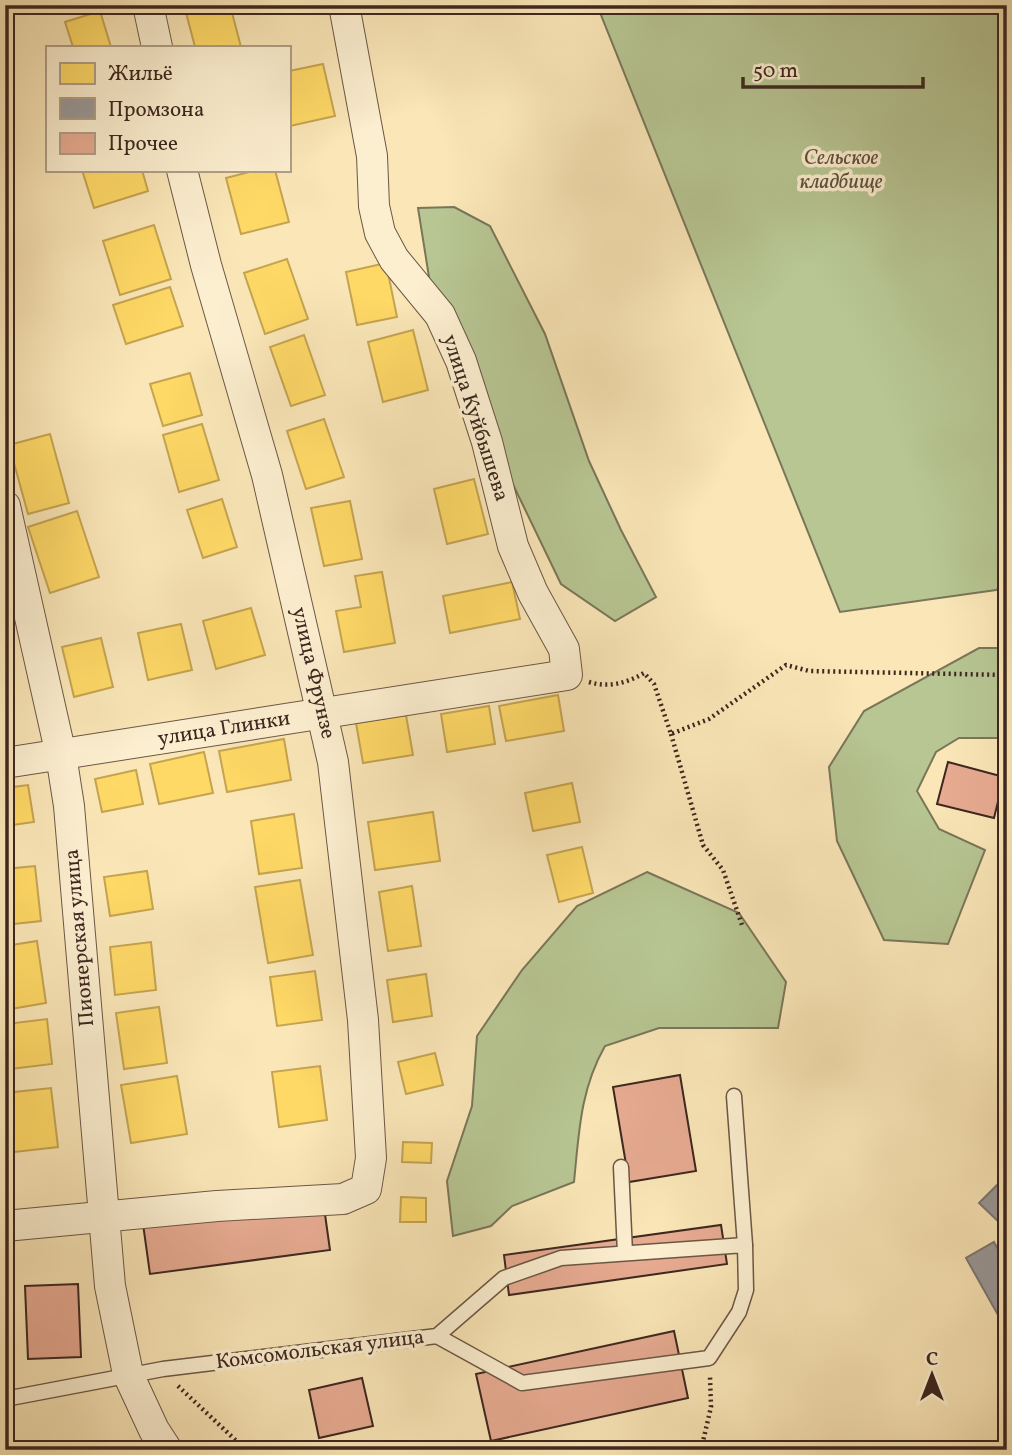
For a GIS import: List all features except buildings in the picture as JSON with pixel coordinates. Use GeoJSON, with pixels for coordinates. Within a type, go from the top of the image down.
{"type":"FeatureCollection","features":[{"type":"Feature","properties":{"kind":"street"},"geometry":{"type":"LineString","coordinates":[[149,5],[157,46]]}},
{"type":"Feature","properties":{"kind":"street","name":"улица Куйбышева"},"geometry":{"type":"LineString","coordinates":[[344,5],[372,156],[374,206],[380,233],[394,259],[440,315],[461,361],[487,442],[513,546],[533,593],[564,649],[567,675]]}},
{"type":"Feature","properties":{"kind":"street","name":"улица Фрунзе"},"geometry":{"type":"LineString","coordinates":[[103,1217],[217,1206],[343,1199],[366,1189],[371,1157],[363,1020],[333,762],[267,475],[206,265],[183,172]]}},
{"type":"Feature","properties":{"kind":"street","name":"Пионерская улица"},"geometry":{"type":"LineString","coordinates":[[5,506],[61,755],[69,806],[110,1286],[128,1374],[154,1430],[167,1450]]}},
{"type":"Feature","properties":{"kind":"street","name":"улица Глинки"},"geometry":{"type":"LineString","coordinates":[[5,763],[567,675]]}},
{"type":"Feature","properties":{"kind":"street"},"geometry":{"type":"LineString","coordinates":[[5,1226],[103,1217]]}},
{"type":"Feature","properties":{"kind":"lane"},"geometry":{"type":"LineString","coordinates":[[709,1359],[738,1312],[746,1290],[734,1096]]}},
{"type":"Feature","properties":{"kind":"lane"},"geometry":{"type":"LineString","coordinates":[[621,1167],[625,1253]]}},
{"type":"Feature","properties":{"kind":"lane"},"geometry":{"type":"LineString","coordinates":[[437,1336],[505,1278],[561,1258],[745,1245]]}},
{"type":"Feature","properties":{"kind":"lane","name":"Комсомольская улица"},"geometry":{"type":"LineString","coordinates":[[5,1399],[128,1374],[437,1336],[522,1383],[709,1359]]}},
{"type":"Feature","properties":{"kind":"path"},"geometry":{"type":"LineString","coordinates":[[671,734],[709,719],[786,665],[809,671],[1007,675]]}},
{"type":"Feature","properties":{"kind":"path"},"geometry":{"type":"LineString","coordinates":[[567,675],[598,684],[626,684],[644,673],[654,684],[703,845],[723,870],[742,925]]}},
{"type":"Feature","properties":{"kind":"path"},"geometry":{"type":"LineString","coordinates":[[701,1450],[711,1407],[709,1359]]}},
{"type":"Feature","properties":{"kind":"green space","name":"Сельское кладбище"},"geometry":{"type":"Polygon","coordinates":[[[597,5],[1007,5],[1007,582],[996,590],[840,612],[597,5]]]}},
{"type":"Feature","properties":{"kind":"green space"},"geometry":{"type":"Polygon","coordinates":[[[454,207],[490,226],[545,334],[589,461],[656,597],[615,621],[561,584],[436,321],[418,208],[454,207]]]}},
{"type":"Feature","properties":{"kind":"green space"},"geometry":{"type":"Polygon","coordinates":[[[979,648],[1007,648],[1007,738],[959,738],[936,752],[917,791],[939,829],[985,850],[948,944],[884,940],[837,841],[829,767],[864,711],[979,648]]]}},
{"type":"Feature","properties":{"kind":"green space"},"geometry":{"type":"Polygon","coordinates":[[[647,872],[739,913],[786,982],[778,1028],[659,1028],[605,1046],[586,1095],[579,1129],[574,1182],[512,1206],[491,1226],[453,1236],[447,1181],[472,1106],[477,1036],[522,970],[577,906],[647,872]]]}}]}
